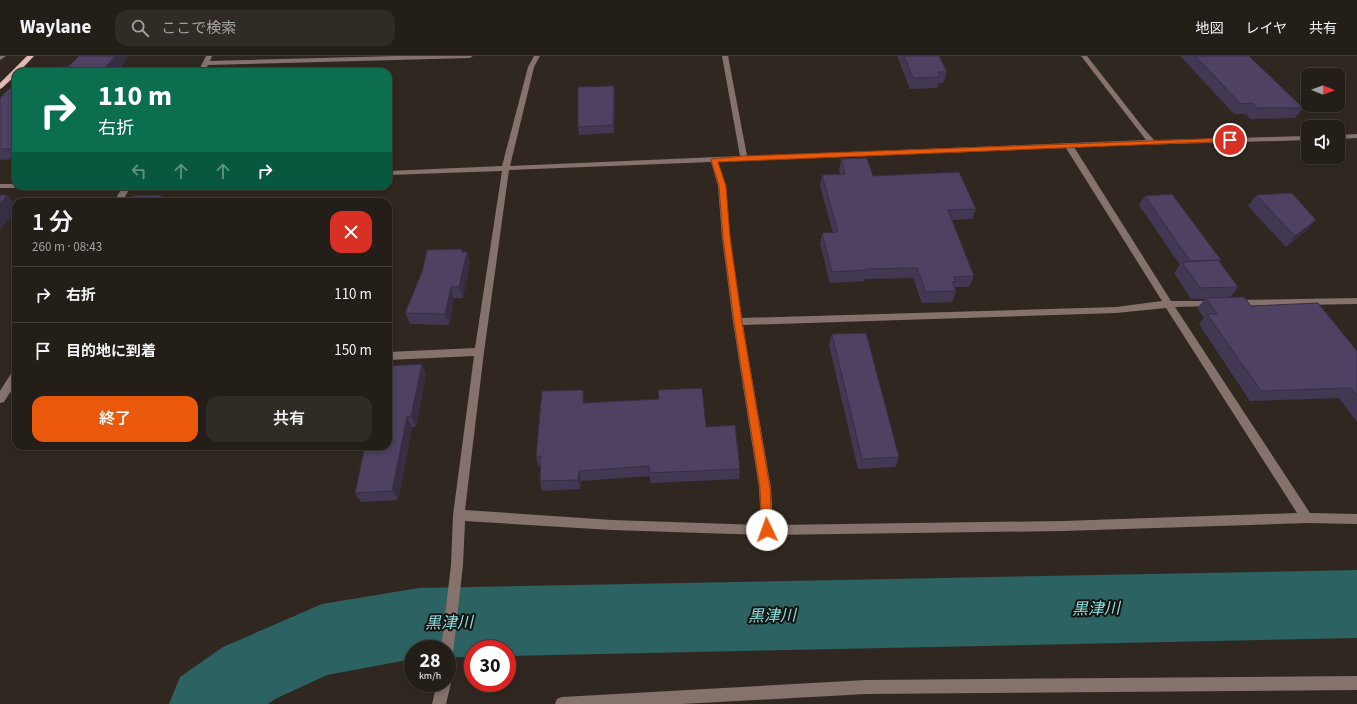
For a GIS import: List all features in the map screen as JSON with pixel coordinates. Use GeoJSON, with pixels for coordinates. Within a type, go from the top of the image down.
{"type":"FeatureCollection","features":[{"type":"Feature","properties":{"kind":"main road"},"geometry":{"type":"LineString","coordinates":[[19,68],[31,56]]}},
{"type":"Feature","properties":{"kind":"main road"},"geometry":{"type":"LineString","coordinates":[[0,87],[12,75]]}},
{"type":"Feature","properties":{"kind":"street"},"geometry":{"type":"LineString","coordinates":[[203,68],[209,56]]}},
{"type":"Feature","properties":{"kind":"street"},"geometry":{"type":"LineString","coordinates":[[206,63],[470,56]]}},
{"type":"Feature","properties":{"kind":"street"},"geometry":{"type":"LineString","coordinates":[[448,640],[457,565],[459,515],[479,352],[506,167],[531,67],[537,56]]}},
{"type":"Feature","properties":{"kind":"street"},"geometry":{"type":"LineString","coordinates":[[725,56],[744,158]]}},
{"type":"Feature","properties":{"kind":"street"},"geometry":{"type":"LineString","coordinates":[[1084,56],[1152,142]]}},
{"type":"Feature","properties":{"kind":"street"},"geometry":{"type":"LineString","coordinates":[[1345,137],[1357,136]]}},
{"type":"Feature","properties":{"kind":"street"},"geometry":{"type":"LineString","coordinates":[[392,173],[1152,142],[1301,138]]}},
{"type":"Feature","properties":{"kind":"street"},"geometry":{"type":"LineString","coordinates":[[1069,146],[1168,304],[1307,518]]}},
{"type":"Feature","properties":{"kind":"street"},"geometry":{"type":"LineString","coordinates":[[714,160],[722,186],[726,237],[738,322],[765,488],[767,530]]}},
{"type":"Feature","properties":{"kind":"street"},"geometry":{"type":"LineString","coordinates":[[0,186],[12,186]]}},
{"type":"Feature","properties":{"kind":"street"},"geometry":{"type":"LineString","coordinates":[[738,322],[1116,310],[1168,304],[1357,301]]}},
{"type":"Feature","properties":{"kind":"street"},"geometry":{"type":"LineString","coordinates":[[392,356],[479,352]]}},
{"type":"Feature","properties":{"kind":"street"},"geometry":{"type":"LineString","coordinates":[[0,399],[12,381]]}},
{"type":"Feature","properties":{"kind":"street"},"geometry":{"type":"LineString","coordinates":[[459,515],[612,525],[767,530],[1063,526],[1307,518],[1357,519]]}},
{"type":"Feature","properties":{"kind":"street"},"geometry":{"type":"LineString","coordinates":[[562,704],[866,688],[1357,683]]}},
{"type":"Feature","properties":{"kind":"street"},"geometry":{"type":"LineString","coordinates":[[439,704],[441,692]]}},
{"type":"Feature","properties":{"kind":"building"},"geometry":{"type":"Polygon","coordinates":[[[79,56],[115,56],[105,68],[58,68],[69,66],[79,56]]]}},
{"type":"Feature","properties":{"kind":"building"},"geometry":{"type":"Polygon","coordinates":[[[904,56],[939,56],[947,72],[938,72],[940,77],[913,78],[904,56]]]}},
{"type":"Feature","properties":{"kind":"building"},"geometry":{"type":"Polygon","coordinates":[[[1195,56],[1249,56],[1301,106],[1301,108],[1257,108],[1253,103],[1241,104],[1195,56]]]}},
{"type":"Feature","properties":{"kind":"building"},"geometry":{"type":"Polygon","coordinates":[[[12,86],[12,149],[0,149],[0,98],[12,86]]]}},
{"type":"Feature","properties":{"kind":"building"},"geometry":{"type":"Polygon","coordinates":[[[614,86],[613,125],[578,127],[578,87],[614,86]]]}},
{"type":"Feature","properties":{"kind":"building"},"geometry":{"type":"Polygon","coordinates":[[[867,158],[873,176],[959,172],[976,209],[948,210],[974,276],[954,277],[956,282],[952,282],[956,291],[926,292],[917,268],[866,269],[867,270],[832,272],[822,233],[838,232],[822,175],[845,174],[841,159],[867,158]]]}},
{"type":"Feature","properties":{"kind":"building"},"geometry":{"type":"Polygon","coordinates":[[[1292,193],[1316,220],[1295,236],[1256,195],[1292,193]]]}},
{"type":"Feature","properties":{"kind":"building"},"geometry":{"type":"Polygon","coordinates":[[[1172,194],[1221,260],[1190,261],[1145,196],[1172,194]]]}},
{"type":"Feature","properties":{"kind":"building"},"geometry":{"type":"Polygon","coordinates":[[[0,195],[7,195],[0,204],[0,195]]]}},
{"type":"Feature","properties":{"kind":"building"},"geometry":{"type":"Polygon","coordinates":[[[161,195],[159,198],[132,198],[133,196],[161,195]]]}},
{"type":"Feature","properties":{"kind":"building"},"geometry":{"type":"Polygon","coordinates":[[[462,249],[462,252],[467,252],[459,287],[451,287],[445,314],[405,313],[422,272],[427,250],[462,249]]]}},
{"type":"Feature","properties":{"kind":"building"},"geometry":{"type":"Polygon","coordinates":[[[1218,260],[1238,287],[1200,288],[1182,262],[1218,260]]]}},
{"type":"Feature","properties":{"kind":"building"},"geometry":{"type":"Polygon","coordinates":[[[1244,297],[1251,306],[1318,303],[1357,351],[1357,396],[1351,388],[1261,391],[1207,314],[1217,314],[1206,298],[1244,297]]]}},
{"type":"Feature","properties":{"kind":"building"},"geometry":{"type":"Polygon","coordinates":[[[866,333],[899,457],[862,459],[832,334],[866,333]]]}},
{"type":"Feature","properties":{"kind":"building"},"geometry":{"type":"Polygon","coordinates":[[[422,364],[411,416],[407,417],[392,491],[355,493],[364,450],[392,450],[392,366],[422,364]]]}},
{"type":"Feature","properties":{"kind":"building"},"geometry":{"type":"Polygon","coordinates":[[[702,388],[706,427],[735,425],[740,469],[650,473],[649,466],[579,471],[578,480],[540,481],[541,456],[536,457],[542,391],[583,390],[583,403],[659,399],[658,390],[702,388]]]}},
{"type":"Feature","properties":{"kind":"waterway","name":"黒津川"},"geometry":{"type":"LineString","coordinates":[[207,704],[249,673],[322,640],[419,623],[1357,604]]}},
{"type":"Feature","properties":{"kind":"route"},"geometry":{"type":"LineString","coordinates":[[767,530],[765,488],[738,322],[726,237],[722,186],[714,160],[1230,140]]}}]}
